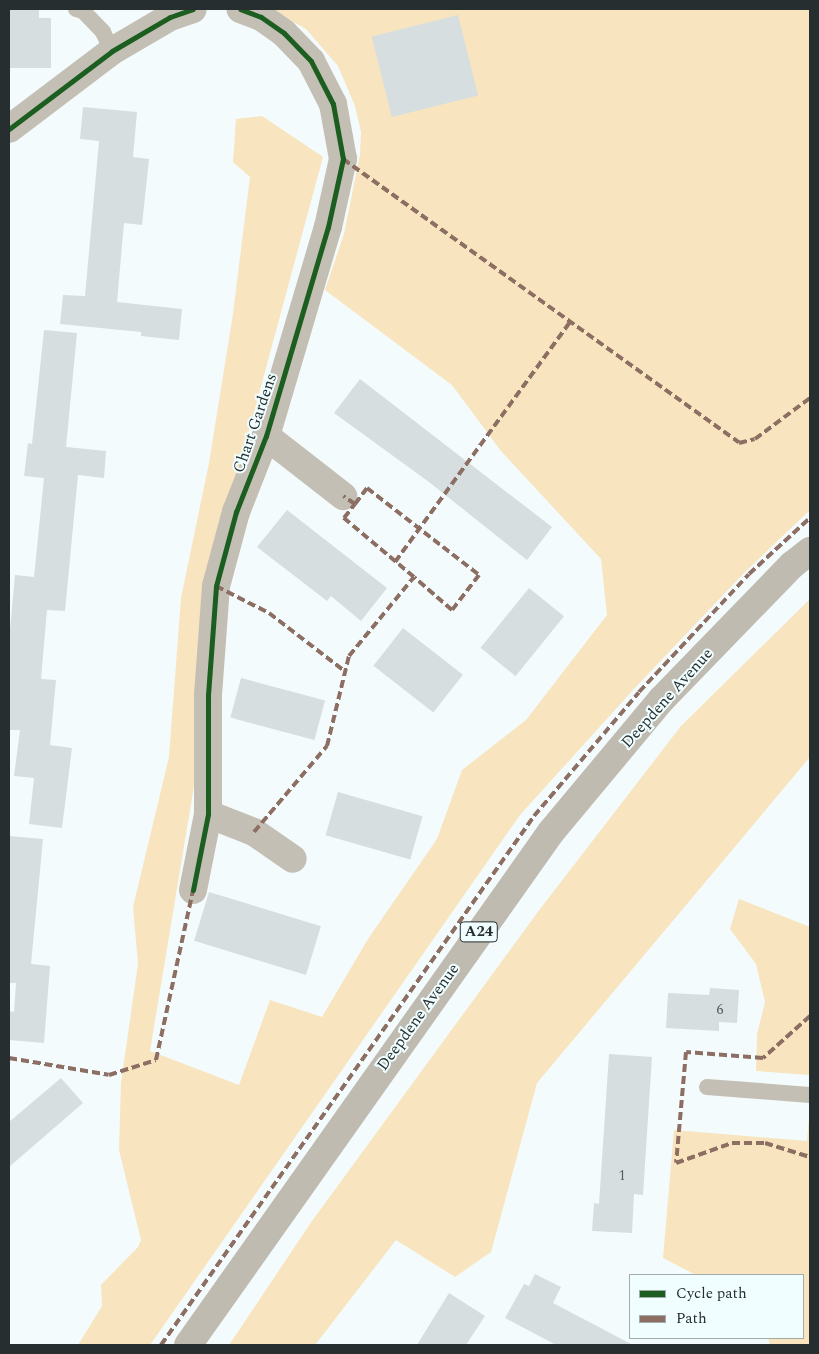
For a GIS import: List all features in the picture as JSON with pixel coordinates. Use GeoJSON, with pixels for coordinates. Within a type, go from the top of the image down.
{"type":"FeatureCollection","features":[{"type":"Feature","properties":{"kind":"highway","name":"Deepdene Avenue"},"geometry":{"type":"LineString","coordinates":[[188,1345],[551,832],[662,699],[792,565],[810,551]]}},
{"type":"Feature","properties":{"kind":"street"},"geometry":{"type":"LineString","coordinates":[[9,129],[112,51],[170,17],[193,9]]}},
{"type":"Feature","properties":{"kind":"street","name":"Chart Gardens"},"geometry":{"type":"LineString","coordinates":[[192,890],[208,814],[208,695],[216,586],[236,512],[266,436],[328,227],[343,159],[333,104],[311,61],[284,33],[261,17],[240,9]]}},
{"type":"Feature","properties":{"kind":"street","name":"Chart Gardens"},"geometry":{"type":"LineString","coordinates":[[266,436],[343,496]]}},
{"type":"Feature","properties":{"kind":"street"},"geometry":{"type":"LineString","coordinates":[[208,814],[254,832],[293,860]]}},
{"type":"Feature","properties":{"kind":"lane"},"geometry":{"type":"LineString","coordinates":[[76,9],[83,11],[103,32],[112,51]]}},
{"type":"Feature","properties":{"kind":"lane"},"geometry":{"type":"LineString","coordinates":[[707,1087],[810,1095]]}},
{"type":"Feature","properties":{"kind":"shaded area"},"geometry":{"type":"Polygon","coordinates":[[[271,9],[810,9],[810,510],[744,573],[633,690],[520,815],[150,1345],[78,1345],[102,1306],[101,1285],[138,1247],[141,1240],[119,1150],[121,1083],[138,964],[133,907],[169,757],[181,598],[209,463],[233,314],[250,177],[233,162],[236,119],[262,116],[323,157],[203,601],[194,700],[194,786],[150,1051],[239,1085],[270,1000],[322,1017],[368,939],[437,839],[462,770],[526,720],[607,615],[601,559],[501,451],[452,385],[325,290],[344,234],[360,154],[361,132],[355,106],[338,66],[306,29],[271,9]]]}},
{"type":"Feature","properties":{"kind":"shaded area"},"geometry":{"type":"Polygon","coordinates":[[[810,599],[810,757],[537,1083],[491,1252],[455,1277],[396,1240],[315,1345],[229,1345],[312,1221],[537,913],[681,726],[810,599]]]}},
{"type":"Feature","properties":{"kind":"shaded area"},"geometry":{"type":"Polygon","coordinates":[[[739,899],[810,927],[810,1075],[756,1071],[757,1034],[765,1002],[756,964],[730,929],[739,899]]]}},
{"type":"Feature","properties":{"kind":"shaded area"},"geometry":{"type":"Polygon","coordinates":[[[810,1107],[810,1345],[770,1345],[768,1339],[804,1339],[804,1274],[694,1274],[663,1258],[674,1130],[807,1141],[810,1107]]]}},
{"type":"Feature","properties":{"kind":"building"},"geometry":{"type":"Polygon","coordinates":[[[9,9],[39,9],[39,18],[51,18],[51,68],[9,68],[9,9]]]}},
{"type":"Feature","properties":{"kind":"building"},"geometry":{"type":"Polygon","coordinates":[[[458,15],[478,96],[392,117],[372,37],[458,15]]]}},
{"type":"Feature","properties":{"kind":"building"},"geometry":{"type":"Polygon","coordinates":[[[83,107],[137,112],[133,157],[149,159],[142,225],[124,223],[117,302],[182,309],[179,340],[141,336],[141,332],[60,324],[63,295],[85,296],[99,141],[80,139],[83,107]]]}},
{"type":"Feature","properties":{"kind":"building"},"geometry":{"type":"Polygon","coordinates":[[[44,330],[77,333],[66,447],[106,451],[104,478],[78,475],[65,611],[47,610],[41,679],[56,680],[50,745],[72,748],[62,828],[29,824],[34,778],[14,776],[20,730],[9,730],[9,640],[15,575],[34,577],[44,478],[24,476],[28,443],[32,444],[44,330]]]}},
{"type":"Feature","properties":{"kind":"building"},"geometry":{"type":"Polygon","coordinates":[[[360,379],[552,527],[527,560],[429,482],[334,413],[360,379]]]}},
{"type":"Feature","properties":{"kind":"building"},"geometry":{"type":"Polygon","coordinates":[[[287,510],[387,588],[361,621],[331,596],[327,601],[257,547],[287,510]]]}},
{"type":"Feature","properties":{"kind":"building"},"geometry":{"type":"Polygon","coordinates":[[[529,588],[564,616],[516,676],[481,648],[529,588]]]}},
{"type":"Feature","properties":{"kind":"building"},"geometry":{"type":"Polygon","coordinates":[[[403,628],[463,675],[433,713],[373,666],[403,628]]]}},
{"type":"Feature","properties":{"kind":"building"},"geometry":{"type":"Polygon","coordinates":[[[241,678],[325,701],[314,740],[230,718],[241,678]]]}},
{"type":"Feature","properties":{"kind":"building"},"geometry":{"type":"Polygon","coordinates":[[[338,792],[423,816],[410,860],[326,835],[338,792]]]}},
{"type":"Feature","properties":{"kind":"building"},"geometry":{"type":"Polygon","coordinates":[[[9,836],[43,839],[31,964],[50,966],[44,1043],[9,1040],[9,1011],[14,1012],[16,983],[9,983],[9,836]]]}},
{"type":"Feature","properties":{"kind":"building"},"geometry":{"type":"Polygon","coordinates":[[[209,892],[321,926],[306,975],[194,941],[209,892]]]}},
{"type":"Feature","properties":{"kind":"building"},"geometry":{"type":"Polygon","coordinates":[[[710,988],[739,990],[737,1023],[719,1022],[719,1031],[666,1028],[668,993],[709,995],[710,988]]]}},
{"type":"Feature","properties":{"kind":"building"},"geometry":{"type":"Polygon","coordinates":[[[609,1054],[652,1057],[643,1195],[634,1194],[632,1233],[592,1231],[594,1203],[599,1204],[609,1054]]]}},
{"type":"Feature","properties":{"kind":"building"},"geometry":{"type":"Polygon","coordinates":[[[61,1078],[83,1103],[9,1167],[9,1122],[61,1078]]]}},
{"type":"Feature","properties":{"kind":"building"},"geometry":{"type":"Polygon","coordinates":[[[535,1274],[561,1287],[553,1303],[633,1345],[556,1345],[505,1318],[524,1284],[529,1286],[535,1274]]]}},
{"type":"Feature","properties":{"kind":"building"},"geometry":{"type":"Polygon","coordinates":[[[449,1293],[485,1316],[466,1345],[417,1345],[449,1293]]]}},
{"type":"Feature","properties":{"kind":"marked path"},"geometry":{"type":"LineString","coordinates":[[343,159],[739,443],[755,439],[810,398]]}},
{"type":"Feature","properties":{"kind":"marked path"},"geometry":{"type":"LineString","coordinates":[[395,562],[571,321]]}},
{"type":"Feature","properties":{"kind":"marked path"},"geometry":{"type":"LineString","coordinates":[[355,504],[367,488],[479,575],[452,610],[414,577]]}},
{"type":"Feature","properties":{"kind":"marked path"},"geometry":{"type":"LineString","coordinates":[[254,832],[327,746],[349,656],[414,577],[344,518],[355,504],[343,496]]}},
{"type":"Feature","properties":{"kind":"marked path"},"geometry":{"type":"LineString","coordinates":[[161,1345],[534,816],[639,692],[749,574],[810,518]]}},
{"type":"Feature","properties":{"kind":"marked path"},"geometry":{"type":"LineString","coordinates":[[216,586],[269,613],[346,672]]}},
{"type":"Feature","properties":{"kind":"marked path"},"geometry":{"type":"LineString","coordinates":[[9,1058],[109,1075],[156,1060],[193,890]]}},
{"type":"Feature","properties":{"kind":"marked path"},"geometry":{"type":"LineString","coordinates":[[810,1016],[763,1058],[686,1052],[676,1163],[732,1143],[765,1143],[810,1157]]}},
{"type":"Feature","properties":{"kind":"cycle path"},"geometry":{"type":"LineString","coordinates":[[9,129],[112,51],[170,17],[193,9]]}},
{"type":"Feature","properties":{"kind":"cycle path"},"geometry":{"type":"LineString","coordinates":[[193,890],[208,814],[208,695],[216,586],[236,512],[266,436],[328,227],[343,159],[333,104],[311,61],[284,33],[261,17],[240,9]]}}]}
